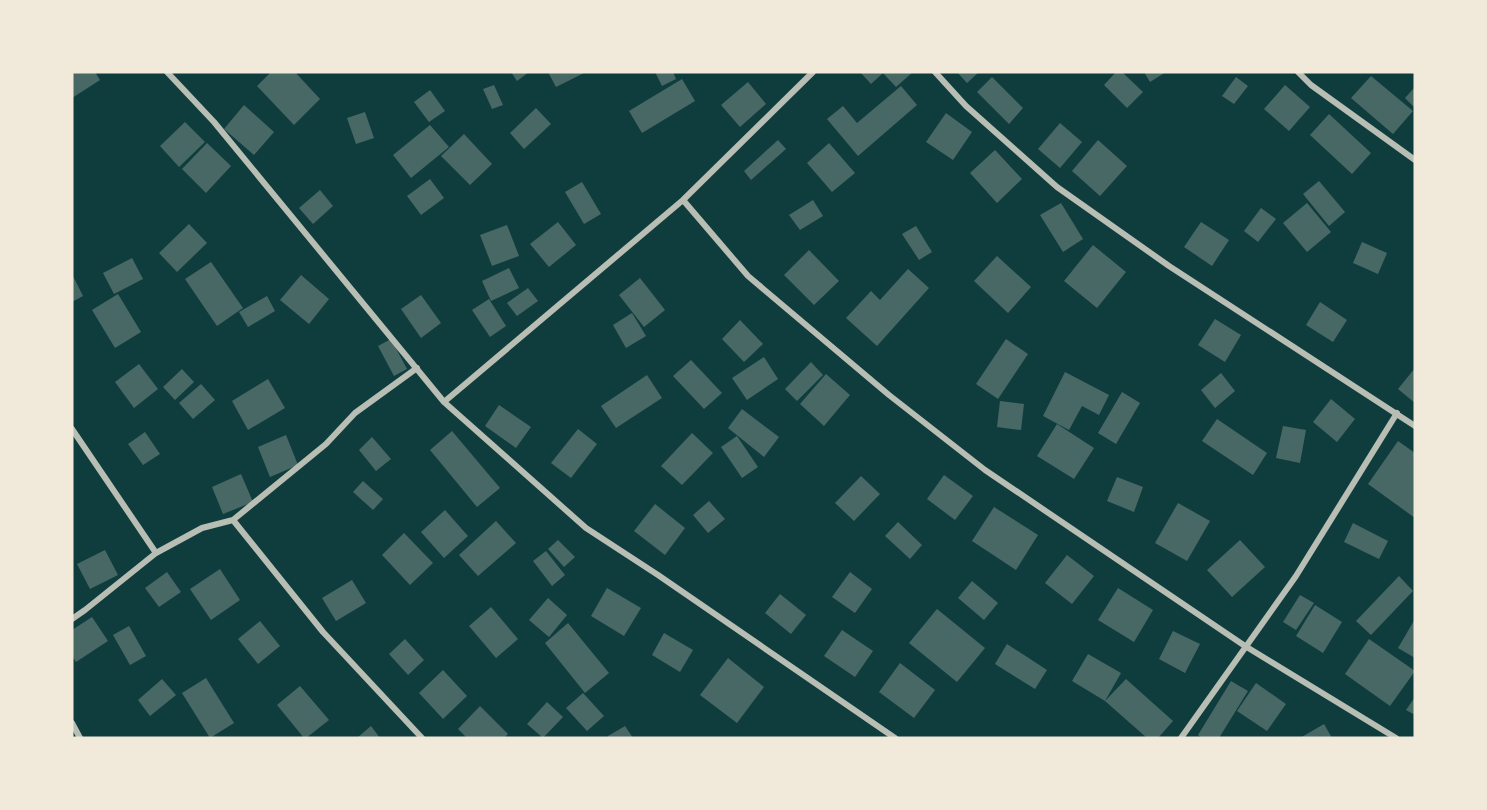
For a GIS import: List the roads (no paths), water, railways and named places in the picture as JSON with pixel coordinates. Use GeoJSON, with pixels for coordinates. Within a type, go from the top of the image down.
{"type":"FeatureCollection","features":[{"type":"Feature","properties":{"kind":"street"},"geometry":{"type":"LineString","coordinates":[[167,72],[214,122],[444,402],[586,528],[895,738]]}},
{"type":"Feature","properties":{"kind":"street"},"geometry":{"type":"LineString","coordinates":[[444,402],[683,200],[813,72]]}},
{"type":"Feature","properties":{"kind":"street"},"geometry":{"type":"LineString","coordinates":[[935,72],[966,106],[1057,187],[1169,266],[1415,426]]}},
{"type":"Feature","properties":{"kind":"street"},"geometry":{"type":"LineString","coordinates":[[1298,72],[1311,86],[1415,160]]}},
{"type":"Feature","properties":{"kind":"street"},"geometry":{"type":"LineString","coordinates":[[683,200],[748,276],[889,396],[985,471],[1245,646],[1396,738]]}},
{"type":"Feature","properties":{"kind":"street"},"geometry":{"type":"LineString","coordinates":[[72,619],[156,553],[202,528],[233,520],[326,444],[355,413],[417,368]]}},
{"type":"Feature","properties":{"kind":"street"},"geometry":{"type":"LineString","coordinates":[[1181,738],[1296,576],[1397,413]]}},
{"type":"Feature","properties":{"kind":"street"},"geometry":{"type":"LineString","coordinates":[[72,429],[156,553]]}},
{"type":"Feature","properties":{"kind":"street"},"geometry":{"type":"LineString","coordinates":[[233,520],[323,632],[422,738]]}},
{"type":"Feature","properties":{"kind":"street"},"geometry":{"type":"LineString","coordinates":[[72,723],[80,738]]}}]}
